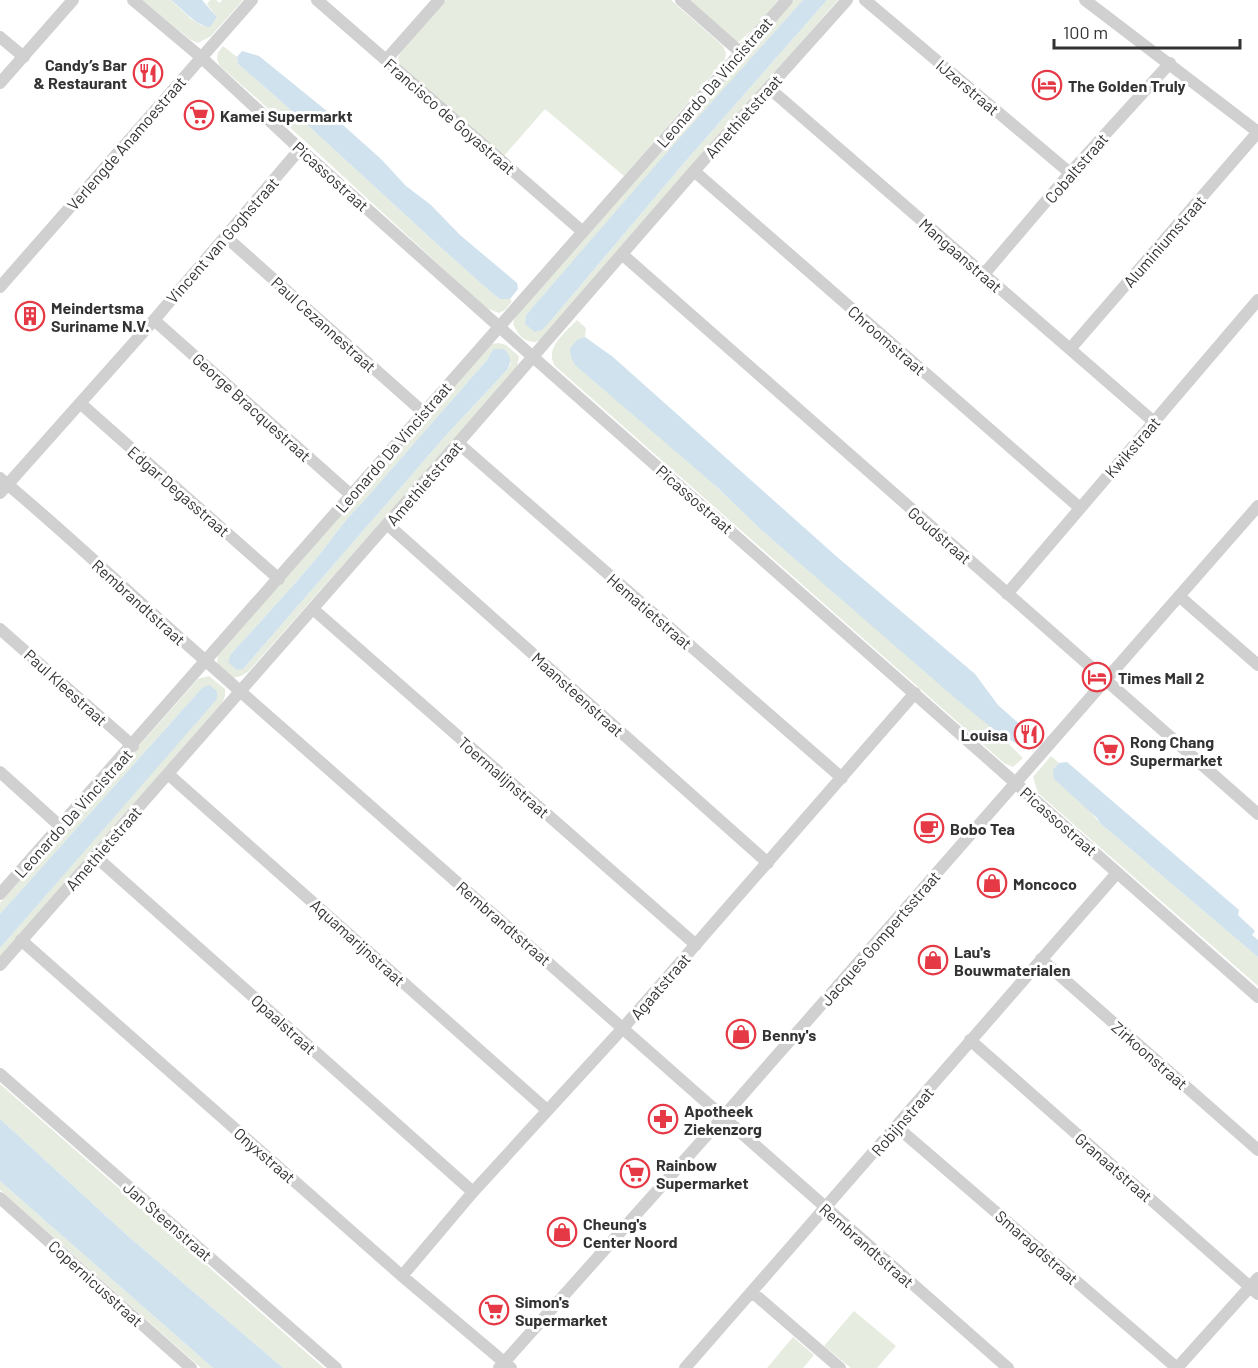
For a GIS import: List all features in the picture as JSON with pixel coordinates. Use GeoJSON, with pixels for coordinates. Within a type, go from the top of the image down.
{"type":"FeatureCollection","features":[{"type":"Feature","properties":{"kind":"street"},"geometry":{"type":"LineString","coordinates":[[0,83],[73,0]]}},
{"type":"Feature","properties":{"kind":"street","name":"Picassostraat"},"geometry":{"type":"LineString","coordinates":[[132,0],[202,58],[300,149],[500,325],[533,357],[1258,997]]}},
{"type":"Feature","properties":{"kind":"street","name":"Verlengde Anamoestraat"},"geometry":{"type":"LineString","coordinates":[[0,287],[252,0]]}},
{"type":"Feature","properties":{"kind":"street","name":"Francisco de Goyastraat"},"geometry":{"type":"LineString","coordinates":[[317,0],[583,232]]}},
{"type":"Feature","properties":{"kind":"street"},"geometry":{"type":"LineString","coordinates":[[386,60],[439,0]]}},
{"type":"Feature","properties":{"kind":"street"},"geometry":{"type":"LineString","coordinates":[[681,0],[740,52]]}},
{"type":"Feature","properties":{"kind":"street","name":"Leonardo Da Vincistraat"},"geometry":{"type":"LineString","coordinates":[[0,894],[133,746],[423,412],[787,0]]}},
{"type":"Feature","properties":{"kind":"street","name":"Amethietstraat"},"geometry":{"type":"LineString","coordinates":[[0,965],[623,255],[694,171],[847,0]]}},
{"type":"Feature","properties":{"kind":"street","name":"IJzerstraat"},"geometry":{"type":"LineString","coordinates":[[865,0],[1070,173]]}},
{"type":"Feature","properties":{"kind":"street"},"geometry":{"type":"LineString","coordinates":[[1084,0],[1258,132]]}},
{"type":"Feature","properties":{"kind":"street"},"geometry":{"type":"LineString","coordinates":[[0,37],[24,57]]}},
{"type":"Feature","properties":{"kind":"street","name":"Cobaltstraat"},"geometry":{"type":"LineString","coordinates":[[984,274],[1070,173],[1170,63]]}},
{"type":"Feature","properties":{"kind":"street","name":"Mangaanstraat"},"geometry":{"type":"LineString","coordinates":[[769,88],[1154,423]]}},
{"type":"Feature","properties":{"kind":"street","name":"Aluminiumstraat"},"geometry":{"type":"LineString","coordinates":[[1070,349],[1258,132]]}},
{"type":"Feature","properties":{"kind":"street","name":"Vincent van Goghstraat"},"geometry":{"type":"LineString","coordinates":[[3,485],[154,320],[300,149]]}},
{"type":"Feature","properties":{"kind":"street","name":"Chroomstraat"},"geometry":{"type":"LineString","coordinates":[[694,171],[1080,508]]}},
{"type":"Feature","properties":{"kind":"street","name":"Paul Cezannestraat"},"geometry":{"type":"LineString","coordinates":[[226,237],[423,412]]}},
{"type":"Feature","properties":{"kind":"street","name":"Goudstraat"},"geometry":{"type":"LineString","coordinates":[[623,255],[1258,814]]}},
{"type":"Feature","properties":{"kind":"street","name":"Kwikstraat"},"geometry":{"type":"LineString","coordinates":[[1007,594],[1258,300]]}},
{"type":"Feature","properties":{"kind":"street","name":"George Bracquestraat"},"geometry":{"type":"LineString","coordinates":[[154,320],[351,495]]}},
{"type":"Feature","properties":{"kind":"street","name":"Edgar Degasstraat"},"geometry":{"type":"LineString","coordinates":[[80,403],[279,579]]}},
{"type":"Feature","properties":{"kind":"street","name":"Hematietstraat"},"geometry":{"type":"LineString","coordinates":[[458,443],[842,778]]}},
{"type":"Feature","properties":{"kind":"street","name":"Rembrandtstraat"},"geometry":{"type":"LineString","coordinates":[[3,485],[1008,1368]]}},
{"type":"Feature","properties":{"kind":"street","name":"Jacques Gompertsstraat"},"geometry":{"type":"LineString","coordinates":[[505,1366],[1179,596],[1256,512]]}},
{"type":"Feature","properties":{"kind":"street","name":"Maansteenstraat"},"geometry":{"type":"LineString","coordinates":[[387,524],[768,863]]}},
{"type":"Feature","properties":{"kind":"street"},"geometry":{"type":"LineString","coordinates":[[1179,596],[1258,665]]}},
{"type":"Feature","properties":{"kind":"street","name":"Toermalijnstraat"},"geometry":{"type":"LineString","coordinates":[[313,609],[696,945]]}},
{"type":"Feature","properties":{"kind":"street","name":"Paul Kleestraat"},"geometry":{"type":"LineString","coordinates":[[0,628],[133,746]]}},
{"type":"Feature","properties":{"kind":"street","name":"Agaatstraat"},"geometry":{"type":"LineString","coordinates":[[402,1276],[473,1192],[623,1028],[915,693]]}},
{"type":"Feature","properties":{"kind":"street"},"geometry":{"type":"LineString","coordinates":[[0,772],[60,826]]}},
{"type":"Feature","properties":{"kind":"street","name":"Aquamarijnstraat"},"geometry":{"type":"LineString","coordinates":[[168,774],[547,1110]]}},
{"type":"Feature","properties":{"kind":"street","name":"Opaalstraat"},"geometry":{"type":"LineString","coordinates":[[95,856],[473,1192]]}},
{"type":"Feature","properties":{"kind":"street","name":"Robijnstraat"},"geometry":{"type":"LineString","coordinates":[[686,1368],[1117,873]]}},
{"type":"Feature","properties":{"kind":"street","name":"Onyxstraat"},"geometry":{"type":"LineString","coordinates":[[21,940],[505,1366]]}},
{"type":"Feature","properties":{"kind":"street","name":"Zirkoonstraat"},"geometry":{"type":"LineString","coordinates":[[1041,959],[1258,1150]]}},
{"type":"Feature","properties":{"kind":"street","name":"Granaatstraat"},"geometry":{"type":"LineString","coordinates":[[970,1040],[1256,1286]]}},
{"type":"Feature","properties":{"kind":"street","name":"Jan Steenstraat"},"geometry":{"type":"LineString","coordinates":[[0,1074],[336,1368]]}},
{"type":"Feature","properties":{"kind":"street","name":"Smaragdstraat"},"geometry":{"type":"LineString","coordinates":[[897,1127],[1177,1368]]}},
{"type":"Feature","properties":{"kind":"street","name":"Copernicusstraat"},"geometry":{"type":"LineString","coordinates":[[0,1198],[191,1368]]}},
{"type":"Feature","properties":{"kind":"street"},"geometry":{"type":"LineString","coordinates":[[1177,1368],[1256,1286]]}},
{"type":"Feature","properties":{"kind":"street"},"geometry":{"type":"LineString","coordinates":[[752,1292],[840,1368]]}},
{"type":"Feature","properties":{"kind":"shaded area"},"geometry":{"type":"Polygon","coordinates":[[[142,0],[171,0],[191,19],[203,26],[217,17],[207,4],[210,0],[220,3],[222,0],[243,0],[211,36],[198,43],[191,40],[142,0]]]}},
{"type":"Feature","properties":{"kind":"shaded area"},"geometry":{"type":"Polygon","coordinates":[[[446,0],[671,0],[723,46],[726,53],[725,60],[624,176],[545,109],[503,157],[399,64],[398,57],[402,51],[446,0]]]}},
{"type":"Feature","properties":{"kind":"shaded area"},"geometry":{"type":"Polygon","coordinates":[[[687,0],[779,0],[758,25],[736,44],[687,0]]]}},
{"type":"Feature","properties":{"kind":"shaded area"},"geometry":{"type":"Polygon","coordinates":[[[794,0],[803,0],[526,315],[525,324],[553,318],[684,163],[827,0],[838,0],[542,339],[531,342],[521,337],[513,323],[517,314],[794,0]]]}},
{"type":"Feature","properties":{"kind":"shaded area"},"geometry":{"type":"Polygon","coordinates":[[[223,46],[237,57],[238,64],[492,293],[500,299],[510,299],[512,301],[505,310],[499,313],[486,308],[220,66],[217,55],[223,46]]]}},
{"type":"Feature","properties":{"kind":"shaded area"},"geometry":{"type":"Polygon","coordinates":[[[577,320],[586,328],[585,337],[578,339],[717,487],[759,528],[998,733],[1023,758],[1013,767],[1004,763],[555,366],[552,359],[554,347],[577,320]]]}},
{"type":"Feature","properties":{"kind":"shaded area"},"geometry":{"type":"Polygon","coordinates":[[[491,344],[506,345],[519,356],[517,368],[248,672],[232,678],[217,664],[218,655],[491,344]],[[493,349],[487,360],[349,516],[305,572],[231,654],[243,669],[448,433],[507,370],[511,363],[493,349]]]}},
{"type":"Feature","properties":{"kind":"shaded area"},"geometry":{"type":"Polygon","coordinates":[[[209,676],[225,689],[222,703],[0,957],[0,948],[158,765],[202,688],[0,914],[0,903],[198,679],[209,676]]]}},
{"type":"Feature","properties":{"kind":"shaded area"},"geometry":{"type":"Polygon","coordinates":[[[1051,756],[1059,763],[1053,769],[1100,823],[1258,957],[1258,986],[1038,793],[1033,777],[1051,756]]]}},
{"type":"Feature","properties":{"kind":"shaded area"},"geometry":{"type":"Polygon","coordinates":[[[0,1084],[324,1368],[283,1368],[128,1236],[0,1119],[0,1084]]]}},
{"type":"Feature","properties":{"kind":"shaded area"},"geometry":{"type":"Polygon","coordinates":[[[0,1181],[213,1368],[201,1368],[0,1190],[0,1181]]]}},
{"type":"Feature","properties":{"kind":"shaded area"},"geometry":{"type":"Polygon","coordinates":[[[854,1311],[896,1346],[877,1368],[851,1368],[824,1346],[854,1311]]]}},
{"type":"Feature","properties":{"kind":"shaded area"},"geometry":{"type":"Polygon","coordinates":[[[793,1337],[814,1355],[803,1368],[767,1368],[793,1337]]]}},
{"type":"Feature","properties":{"kind":"water"},"geometry":{"type":"Polygon","coordinates":[[[171,0],[202,0],[217,17],[210,27],[204,26],[171,0]]]}},
{"type":"Feature","properties":{"kind":"water"},"geometry":{"type":"Polygon","coordinates":[[[803,0],[827,0],[542,330],[535,332],[525,324],[526,315],[803,0]]]}},
{"type":"Feature","properties":{"kind":"water"},"geometry":{"type":"Polygon","coordinates":[[[242,51],[259,56],[333,116],[382,160],[406,186],[431,205],[460,235],[517,283],[518,289],[510,299],[500,299],[492,293],[238,64],[237,57],[242,51]]]}},
{"type":"Feature","properties":{"kind":"water"},"geometry":{"type":"Polygon","coordinates":[[[585,337],[613,357],[836,556],[975,674],[998,705],[1035,738],[1026,749],[998,733],[955,698],[759,528],[717,487],[575,365],[570,348],[578,339],[585,337]]]}},
{"type":"Feature","properties":{"kind":"water"},"geometry":{"type":"Polygon","coordinates":[[[493,349],[504,349],[508,354],[510,362],[507,370],[448,433],[243,669],[237,670],[228,662],[231,654],[305,572],[349,516],[487,360],[493,349]]]}},
{"type":"Feature","properties":{"kind":"water"},"geometry":{"type":"Polygon","coordinates":[[[209,685],[217,691],[217,699],[0,948],[0,914],[202,688],[209,685]]]}},
{"type":"Feature","properties":{"kind":"water"},"geometry":{"type":"Polygon","coordinates":[[[1067,762],[1239,910],[1238,915],[1255,931],[1252,935],[1258,940],[1258,957],[1100,823],[1054,779],[1053,769],[1059,763],[1067,762]]]}},
{"type":"Feature","properties":{"kind":"water"},"geometry":{"type":"Polygon","coordinates":[[[0,1119],[128,1236],[283,1368],[213,1368],[0,1181],[0,1119]]]}},
{"type":"Feature","properties":{"kind":"place","name":"Candy’s Bar & Restaurant"},"geometry":{"type":"Point","coordinates":[148,73]}},
{"type":"Feature","properties":{"kind":"place","name":"The Golden Truly"},"geometry":{"type":"Point","coordinates":[1047,85]}},
{"type":"Feature","properties":{"kind":"place","name":"Kamei Supermarkt"},"geometry":{"type":"Point","coordinates":[199,115]}},
{"type":"Feature","properties":{"kind":"place","name":"Meindertsma Suriname N.V."},"geometry":{"type":"Point","coordinates":[30,316]}},
{"type":"Feature","properties":{"kind":"place","name":"Times Mall 2"},"geometry":{"type":"Point","coordinates":[1097,677]}},
{"type":"Feature","properties":{"kind":"place","name":"Louisa"},"geometry":{"type":"Point","coordinates":[1029,734]}},
{"type":"Feature","properties":{"kind":"place","name":"Rong Chang Supermarket"},"geometry":{"type":"Point","coordinates":[1109,750]}},
{"type":"Feature","properties":{"kind":"place","name":"Bobo Tea"},"geometry":{"type":"Point","coordinates":[929,828]}},
{"type":"Feature","properties":{"kind":"place","name":"Moncoco"},"geometry":{"type":"Point","coordinates":[992,883]}},
{"type":"Feature","properties":{"kind":"place","name":"Lau's Bouwmaterialen"},"geometry":{"type":"Point","coordinates":[933,960]}},
{"type":"Feature","properties":{"kind":"place","name":"Benny's"},"geometry":{"type":"Point","coordinates":[741,1034]}},
{"type":"Feature","properties":{"kind":"place","name":"Apotheek Ziekenzorg"},"geometry":{"type":"Point","coordinates":[663,1119]}},
{"type":"Feature","properties":{"kind":"place","name":"Rainbow Supermarket"},"geometry":{"type":"Point","coordinates":[635,1173]}},
{"type":"Feature","properties":{"kind":"place","name":"Cheung's Center Noord"},"geometry":{"type":"Point","coordinates":[562,1232]}},
{"type":"Feature","properties":{"kind":"place","name":"Simon's Supermarket"},"geometry":{"type":"Point","coordinates":[494,1310]}}]}
